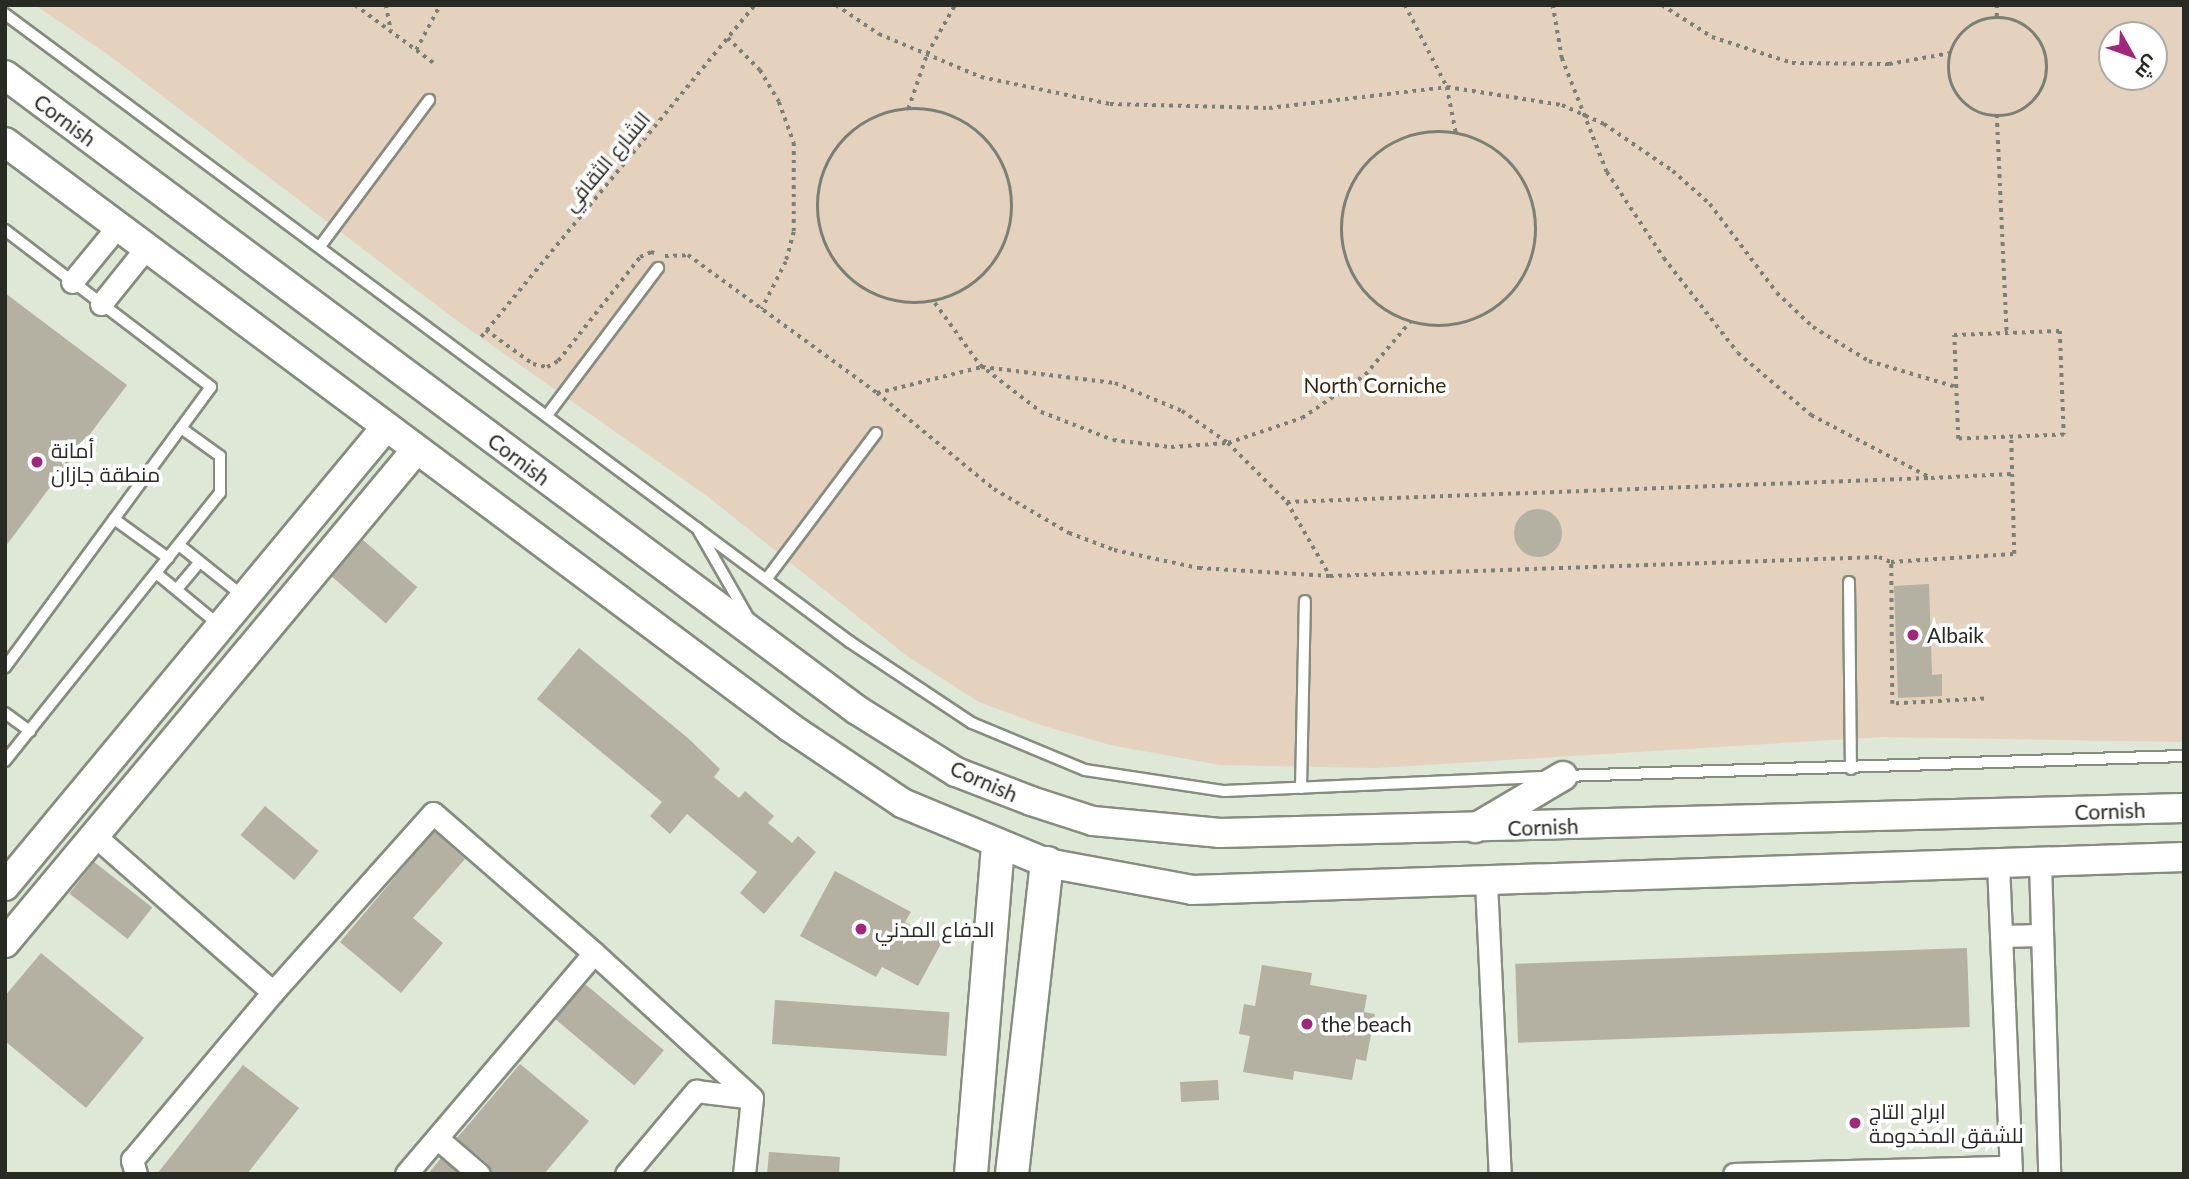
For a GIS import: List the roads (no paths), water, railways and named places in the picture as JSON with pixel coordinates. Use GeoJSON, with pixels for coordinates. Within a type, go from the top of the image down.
{"type":"FeatureCollection","features":[{"type":"Feature","properties":{"kind":"main road","name":"Cornish"},"geometry":{"type":"LineString","coordinates":[[5,75],[857,710],[956,772],[1093,821],[1220,833],[1474,829],[2184,808]]}},
{"type":"Feature","properties":{"kind":"main road"},"geometry":{"type":"LineString","coordinates":[[5,142],[791,728],[902,803],[998,846],[1047,863],[1192,890],[2184,857]]}},
{"type":"Feature","properties":{"kind":"main road"},"geometry":{"type":"LineString","coordinates":[[5,886],[386,427]]}},
{"type":"Feature","properties":{"kind":"main road"},"geometry":{"type":"LineString","coordinates":[[5,943],[416,450]]}},
{"type":"Feature","properties":{"kind":"main road"},"geometry":{"type":"LineString","coordinates":[[1474,829],[1563,776]]}},
{"type":"Feature","properties":{"kind":"main road"},"geometry":{"type":"LineString","coordinates":[[971,1174],[998,846]]}},
{"type":"Feature","properties":{"kind":"main road"},"geometry":{"type":"LineString","coordinates":[[1012,1174],[1047,863]]}},
{"type":"Feature","properties":{"kind":"street"},"geometry":{"type":"LineString","coordinates":[[72,282],[118,226]]}},
{"type":"Feature","properties":{"kind":"street"},"geometry":{"type":"LineString","coordinates":[[101,304],[146,247]]}},
{"type":"Feature","properties":{"kind":"street"},"geometry":{"type":"LineString","coordinates":[[136,1174],[132,1160],[273,992],[433,813],[594,953],[752,1098]]}},
{"type":"Feature","properties":{"kind":"street"},"geometry":{"type":"LineString","coordinates":[[94,835],[273,992]]}},
{"type":"Feature","properties":{"kind":"street"},"geometry":{"type":"LineString","coordinates":[[2040,862],[2049,1174]]}},
{"type":"Feature","properties":{"kind":"street"},"geometry":{"type":"LineString","coordinates":[[1734,1174],[2010,1170],[1998,863]]}},
{"type":"Feature","properties":{"kind":"street"},"geometry":{"type":"LineString","coordinates":[[1486,882],[1500,1174]]}},
{"type":"Feature","properties":{"kind":"street"},"geometry":{"type":"LineString","coordinates":[[2001,936],[2042,935]]}},
{"type":"Feature","properties":{"kind":"street"},"geometry":{"type":"LineString","coordinates":[[406,1174],[594,953]]}},
{"type":"Feature","properties":{"kind":"street"},"geometry":{"type":"LineString","coordinates":[[626,1174],[696,1091],[752,1098]]}},
{"type":"Feature","properties":{"kind":"street"},"geometry":{"type":"LineString","coordinates":[[744,1174],[752,1098]]}},
{"type":"Feature","properties":{"kind":"street"},"geometry":{"type":"LineString","coordinates":[[437,1138],[479,1174]]}},
{"type":"Feature","properties":{"kind":"lane"},"geometry":{"type":"LineString","coordinates":[[5,14],[768,577],[850,642],[972,723],[1085,770],[1224,791],[1563,776],[2184,757]]}},
{"type":"Feature","properties":{"kind":"lane"},"geometry":{"type":"LineString","coordinates":[[321,245],[429,100]]}},
{"type":"Feature","properties":{"kind":"lane"},"geometry":{"type":"LineString","coordinates":[[5,230],[211,387],[5,667]]}},
{"type":"Feature","properties":{"kind":"lane"},"geometry":{"type":"LineString","coordinates":[[548,414],[658,268]]}},
{"type":"Feature","properties":{"kind":"lane"},"geometry":{"type":"LineString","coordinates":[[5,761],[220,493],[220,456],[181,428]]}},
{"type":"Feature","properties":{"kind":"lane"},"geometry":{"type":"LineString","coordinates":[[768,577],[876,433]]}},
{"type":"Feature","properties":{"kind":"lane"},"geometry":{"type":"LineString","coordinates":[[114,519],[168,558]]}},
{"type":"Feature","properties":{"kind":"lane"},"geometry":{"type":"LineString","coordinates":[[695,524],[760,638]]}},
{"type":"Feature","properties":{"kind":"lane"},"geometry":{"type":"LineString","coordinates":[[179,545],[245,597]]}},
{"type":"Feature","properties":{"kind":"lane"},"geometry":{"type":"LineString","coordinates":[[177,589],[200,562]]}},
{"type":"Feature","properties":{"kind":"lane"},"geometry":{"type":"LineString","coordinates":[[156,573],[220,626]]}},
{"type":"Feature","properties":{"kind":"lane"},"geometry":{"type":"LineString","coordinates":[[1849,582],[1851,769]]}},
{"type":"Feature","properties":{"kind":"lane"},"geometry":{"type":"LineString","coordinates":[[1301,788],[1305,601]]}},
{"type":"Feature","properties":{"kind":"lane"},"geometry":{"type":"LineString","coordinates":[[5,713],[30,731]]}},
{"type":"Feature","properties":{"kind":"place","name":"أمانة منطقة جازان"},"geometry":{"type":"Point","coordinates":[37,462]}},
{"type":"Feature","properties":{"kind":"place","name":"Albaik"},"geometry":{"type":"Point","coordinates":[1913,635]}},
{"type":"Feature","properties":{"kind":"place","name":"الدفاع المدني"},"geometry":{"type":"Point","coordinates":[861,929]}},
{"type":"Feature","properties":{"kind":"place","name":"the beach"},"geometry":{"type":"Point","coordinates":[1307,1024]}},
{"type":"Feature","properties":{"kind":"place","name":"ابراج التاج للشقق المخدومة"},"geometry":{"type":"Point","coordinates":[1855,1123]}},
{"type":"Feature","properties":{"kind":"park label","name":"North Corniche"},"geometry":{"type":"Point","coordinates":[1375,385]}}]}
